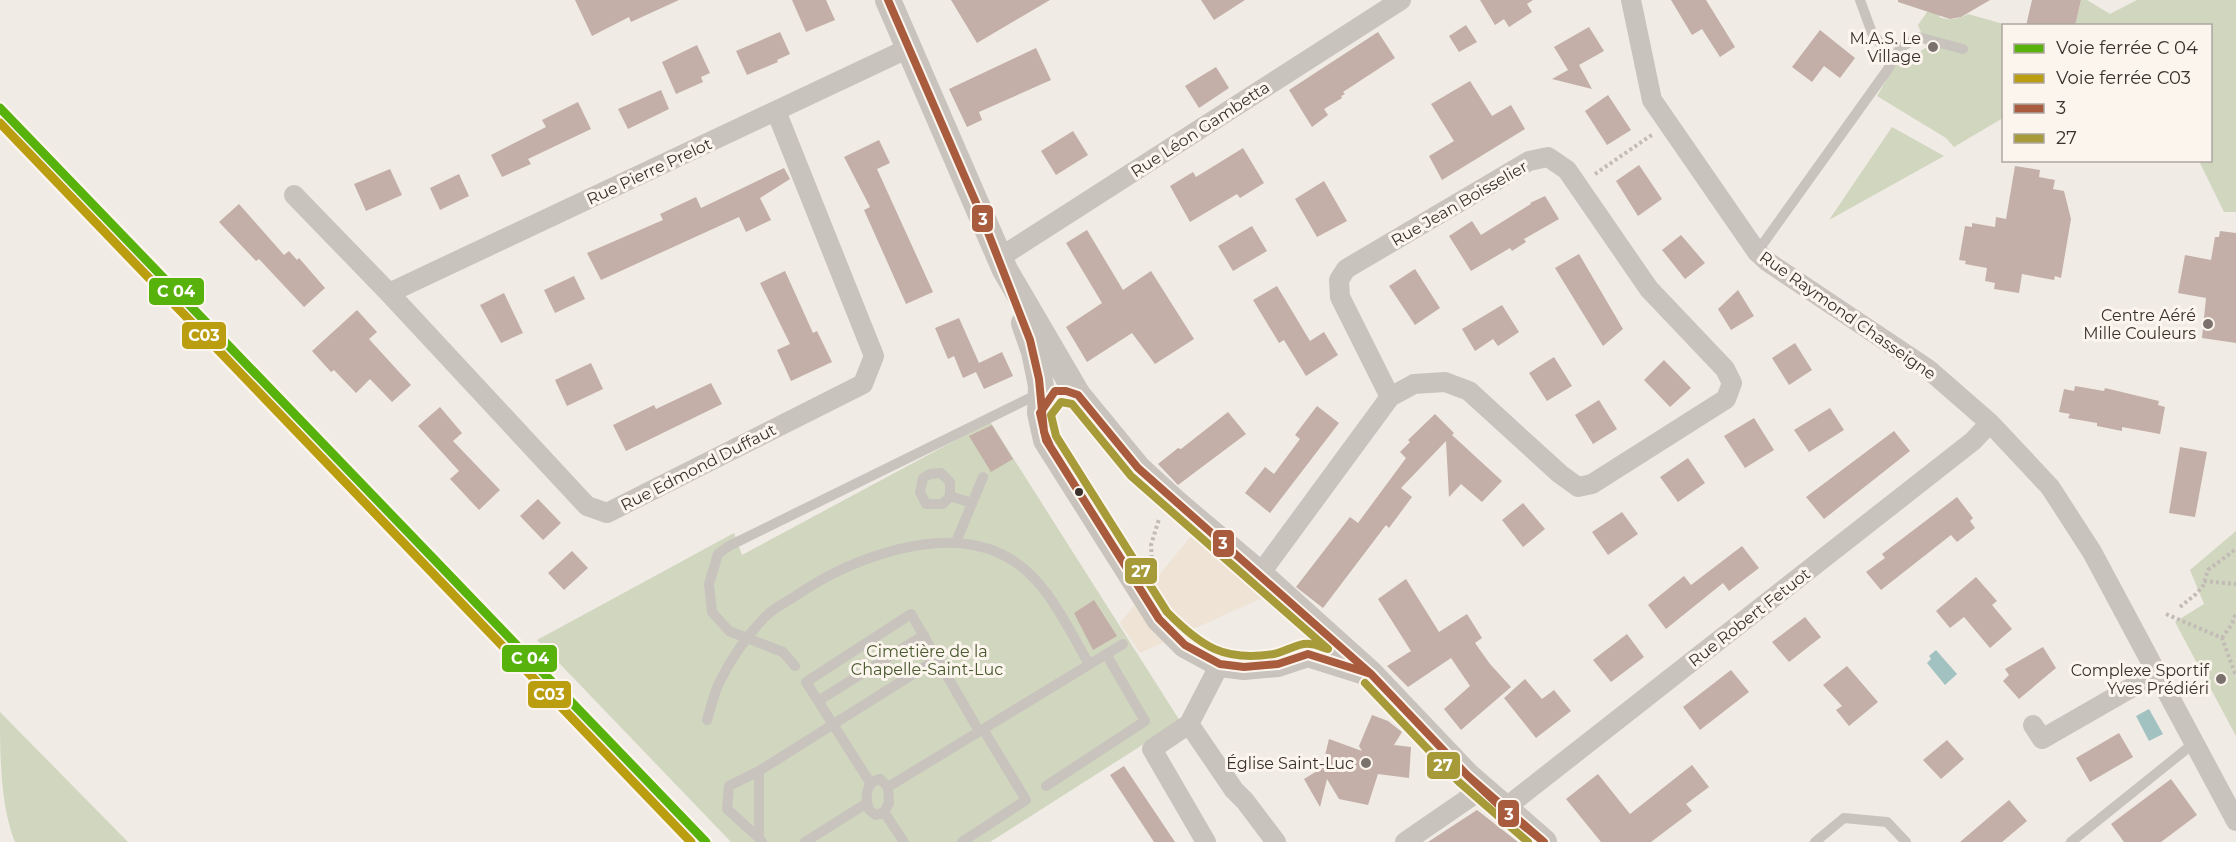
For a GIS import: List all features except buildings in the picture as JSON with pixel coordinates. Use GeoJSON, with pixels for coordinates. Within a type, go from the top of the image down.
{"type":"FeatureCollection","features":[{"type":"Feature","properties":{"kind":"street"},"geometry":{"type":"LineString","coordinates":[[888,0],[1002,264],[1034,352],[1046,440],[1160,619],[1185,645],[1220,664],[1244,667],[1278,664],[1308,654],[1371,674]]}},
{"type":"Feature","properties":{"kind":"street","name":"Rue Léon Gambetta"},"geometry":{"type":"LineString","coordinates":[[1002,264],[1401,0]]}},
{"type":"Feature","properties":{"kind":"street","name":"Rue Raymond Chasseigne"},"geometry":{"type":"LineString","coordinates":[[1631,0],[1652,100],[1757,252],[1768,262],[1928,369],[1990,423],[2050,487],[2092,552],[2236,821]]}},
{"type":"Feature","properties":{"kind":"street","name":"Rue Pierre Prelot"},"geometry":{"type":"LineString","coordinates":[[389,293],[909,48]]}},
{"type":"Feature","properties":{"kind":"street","name":"Rue Edmond Duffaut"},"geometry":{"type":"LineString","coordinates":[[294,195],[389,293],[587,506],[607,513],[863,384],[874,356],[776,111]]}},
{"type":"Feature","properties":{"kind":"street","name":"Rue Jean Boisselier"},"geometry":{"type":"LineString","coordinates":[[1260,574],[1390,397],[1414,384],[1445,382],[1468,391],[1560,474],[1578,487],[1592,484],[1726,399],[1732,383],[1725,369],[1649,289],[1567,170],[1548,157],[1529,161],[1346,269],[1339,280],[1340,297],[1390,397]]}},
{"type":"Feature","properties":{"kind":"street"},"geometry":{"type":"LineString","coordinates":[[1002,264],[1078,395],[1138,468],[1371,674],[1479,786],[1544,842]]}},
{"type":"Feature","properties":{"kind":"street"},"geometry":{"type":"LineString","coordinates":[[1040,403],[1055,391],[1066,391],[1078,395]]}},
{"type":"Feature","properties":{"kind":"street","name":"Rue Robert Fetuot"},"geometry":{"type":"LineString","coordinates":[[1505,808],[1973,441],[1990,423]]}},
{"type":"Feature","properties":{"kind":"street"},"geometry":{"type":"LineString","coordinates":[[1308,618],[1310,635],[1308,654]]}},
{"type":"Feature","properties":{"kind":"street"},"geometry":{"type":"LineString","coordinates":[[1206,842],[1152,749],[1189,724],[1220,664]]}},
{"type":"Feature","properties":{"kind":"street"},"geometry":{"type":"LineString","coordinates":[[2033,725],[2042,739],[2157,673]]}},
{"type":"Feature","properties":{"kind":"street"},"geometry":{"type":"LineString","coordinates":[[1189,724],[1234,790],[1276,842]]}},
{"type":"Feature","properties":{"kind":"street"},"geometry":{"type":"LineString","coordinates":[[1404,842],[1469,798],[1479,786]]}},
{"type":"Feature","properties":{"kind":"lane"},"geometry":{"type":"LineString","coordinates":[[1860,0],[1872,33],[1893,59]]}},
{"type":"Feature","properties":{"kind":"lane"},"geometry":{"type":"LineString","coordinates":[[1757,252],[1900,48],[1918,37],[1963,49]]}},
{"type":"Feature","properties":{"kind":"lane"},"geometry":{"type":"LineString","coordinates":[[795,666],[783,652],[729,631],[712,612],[709,584],[718,554],[729,546],[1040,403]]}},
{"type":"Feature","properties":{"kind":"lane"},"geometry":{"type":"LineString","coordinates":[[956,542],[983,477]]}},
{"type":"Feature","properties":{"kind":"lane"},"geometry":{"type":"LineString","coordinates":[[951,496],[972,503]]}},
{"type":"Feature","properties":{"kind":"lane"},"geometry":{"type":"LineString","coordinates":[[707,720],[719,682],[747,639],[766,616],[815,582],[849,565],[907,548],[956,542],[1008,558],[1043,587],[1089,664]]}},
{"type":"Feature","properties":{"kind":"lane"},"geometry":{"type":"LineString","coordinates":[[871,784],[806,682],[911,614],[1026,800],[962,842]]}},
{"type":"Feature","properties":{"kind":"lane"},"geometry":{"type":"LineString","coordinates":[[818,701],[924,635]]}},
{"type":"Feature","properties":{"kind":"lane"},"geometry":{"type":"LineString","coordinates":[[888,787],[1123,644]]}},
{"type":"Feature","properties":{"kind":"lane"},"geometry":{"type":"LineString","coordinates":[[1046,786],[1145,722],[1106,654]]}},
{"type":"Feature","properties":{"kind":"lane"},"geometry":{"type":"LineString","coordinates":[[761,840],[727,809],[729,786],[759,771],[937,659]]}},
{"type":"Feature","properties":{"kind":"lane"},"geometry":{"type":"LineString","coordinates":[[2071,842],[2194,743]]}},
{"type":"Feature","properties":{"kind":"lane"},"geometry":{"type":"LineString","coordinates":[[759,771],[761,840]]}},
{"type":"Feature","properties":{"kind":"lane"},"geometry":{"type":"LineString","coordinates":[[880,779],[888,787],[889,803],[884,812],[876,815],[869,810],[866,794],[874,780],[880,779]]}},
{"type":"Feature","properties":{"kind":"lane"},"geometry":{"type":"LineString","coordinates":[[805,842],[867,803]]}},
{"type":"Feature","properties":{"kind":"lane"},"geometry":{"type":"LineString","coordinates":[[884,812],[904,842]]}},
{"type":"Feature","properties":{"kind":"lane"},"geometry":{"type":"LineString","coordinates":[[1815,842],[1844,818],[1887,822],[1906,842]]}},
{"type":"Feature","properties":{"kind":"path"},"geometry":{"type":"LineString","coordinates":[[1578,185],[1668,123]]}},
{"type":"Feature","properties":{"kind":"path"},"geometry":{"type":"LineString","coordinates":[[1153,569],[1151,545],[1159,518]]}},
{"type":"Feature","properties":{"kind":"path"},"geometry":{"type":"LineString","coordinates":[[2180,607],[2196,594],[2208,570],[2236,549]]}},
{"type":"Feature","properties":{"kind":"path"},"geometry":{"type":"LineString","coordinates":[[2204,581],[2236,584]]}},
{"type":"Feature","properties":{"kind":"path"},"geometry":{"type":"LineString","coordinates":[[2222,638],[2232,624],[2236,613]]}},
{"type":"Feature","properties":{"kind":"path"},"geometry":{"type":"LineString","coordinates":[[2166,614],[2222,638],[2236,676]]}},
{"type":"Feature","properties":{"kind":"path"},"geometry":{"type":"LineString","coordinates":[[2227,652],[2236,654]]}},
{"type":"Feature","properties":{"kind":"green space"},"geometry":{"type":"Polygon","coordinates":[[[2081,0],[2087,0],[2110,14],[2137,0],[2236,0],[2236,212],[2224,212],[2199,162],[2212,162],[2212,24],[2075,24],[2081,0]]]}},
{"type":"Feature","properties":{"kind":"green space"},"geometry":{"type":"Polygon","coordinates":[[[1932,5],[1942,9],[1939,17],[1946,19],[1968,14],[2003,24],[2002,119],[1954,147],[1946,138],[1877,96],[1899,58],[1907,60],[1927,47],[1918,25],[1932,5]]]}},
{"type":"Feature","properties":{"kind":"green space"},"geometry":{"type":"Polygon","coordinates":[[[1892,127],[1944,156],[1829,220],[1892,127]]]}},
{"type":"Feature","properties":{"kind":"green space","name":"Cimetière de la Chapelle-Saint-Luc"},"geometry":{"type":"Polygon","coordinates":[[[989,420],[1180,721],[990,842],[731,842],[537,640],[734,533],[742,555],[989,420]]]}},
{"type":"Feature","properties":{"kind":"green space","name":"Complexe Sportif Yves Prédiéri"},"geometry":{"type":"Polygon","coordinates":[[[2236,531],[2236,736],[2175,622],[2204,604],[2190,570],[2236,531]]]}},
{"type":"Feature","properties":{"kind":"green space"},"geometry":{"type":"Polygon","coordinates":[[[0,712],[128,842],[15,842],[6,812],[4,795],[0,712]]]}},
{"type":"Feature","properties":{"kind":"shaded area"},"geometry":{"type":"Polygon","coordinates":[[[1196,530],[1271,594],[1140,653],[1120,623],[1196,530]]]}},
{"type":"Feature","properties":{"kind":"water"},"geometry":{"type":"Polygon","coordinates":[[[1936,650],[1957,674],[1945,685],[1927,663],[1931,659],[1929,656],[1936,650]]]}},
{"type":"Feature","properties":{"kind":"water"},"geometry":{"type":"Polygon","coordinates":[[[2149,709],[2163,734],[2149,741],[2136,716],[2149,709]]]}},
{"type":"Feature","properties":{"kind":"transit line","name":"3"},"geometry":{"type":"LineString","coordinates":[[888,0],[980,212],[1030,340],[1039,379],[1044,432],[1050,446]]}},
{"type":"Feature","properties":{"kind":"transit line"},"geometry":{"type":"LineString","coordinates":[[0,108],[706,842]]}},
{"type":"Feature","properties":{"kind":"transit line","name":"3"},"geometry":{"type":"LineString","coordinates":[[1055,391],[1066,391],[1078,395],[1138,468],[1371,674],[1308,654],[1278,664],[1244,667],[1220,664],[1185,645],[1159,619],[1046,440],[1040,413],[1055,391]]}},
{"type":"Feature","properties":{"kind":"transit line","name":"27"},"geometry":{"type":"LineString","coordinates":[[1061,402],[1072,404],[1131,476],[1328,649],[1306,644],[1274,654],[1241,656],[1227,653],[1203,643],[1167,612],[1056,436],[1051,415],[1061,402]]}},
{"type":"Feature","properties":{"kind":"transit line","name":"3"},"geometry":{"type":"LineString","coordinates":[[1371,674],[1467,775]]}},
{"type":"Feature","properties":{"kind":"transit line","name":"27"},"geometry":{"type":"LineString","coordinates":[[1365,683],[1459,782],[1528,842]]}},
{"type":"Feature","properties":{"kind":"transit line","name":"3"},"geometry":{"type":"LineString","coordinates":[[1467,775],[1544,842],[1504,810],[1467,775]]}},
{"type":"Feature","properties":{"kind":"rail line","name":"C03"},"geometry":{"type":"LineString","coordinates":[[0,123],[691,842]]}},
{"type":"Feature","properties":{"kind":"place","name":"M.A.S. Le Village"},"geometry":{"type":"Point","coordinates":[1933,47]}},
{"type":"Feature","properties":{"kind":"place","name":"Centre Aéré Mille Couleurs"},"geometry":{"type":"Point","coordinates":[2208,324]}},
{"type":"Feature","properties":{"kind":"place","name":"Complexe Sportif Yves Prédiéri"},"geometry":{"type":"Point","coordinates":[2221,679]}},
{"type":"Feature","properties":{"kind":"place","name":"Église Saint-Luc"},"geometry":{"type":"Point","coordinates":[1366,763]}}]}
